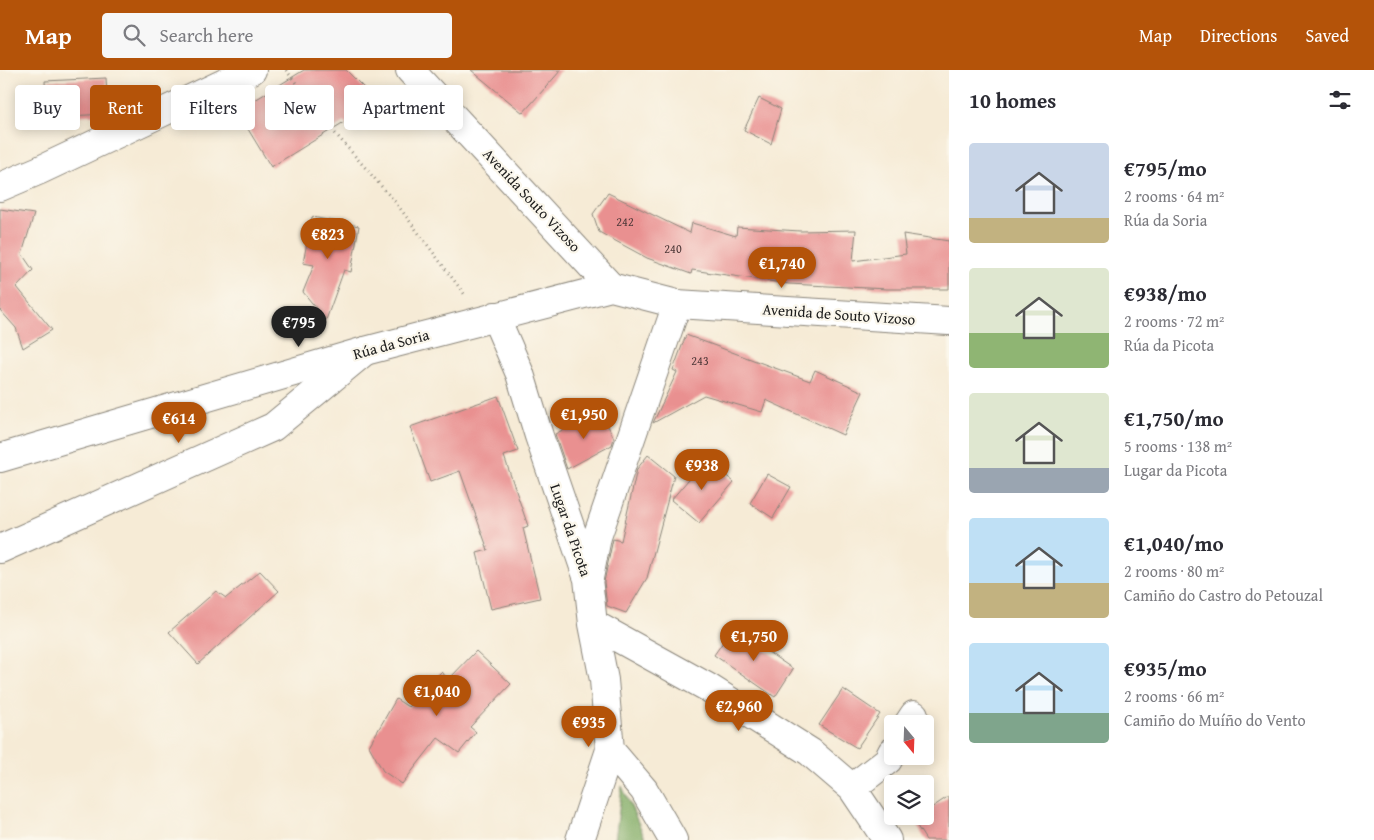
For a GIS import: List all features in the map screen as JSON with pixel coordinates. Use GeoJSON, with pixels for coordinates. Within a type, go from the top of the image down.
{"type":"FeatureCollection","features":[{"type":"Feature","properties":{"kind":"street"},"geometry":{"type":"LineString","coordinates":[[0,187],[252,70]]}},
{"type":"Feature","properties":{"kind":"street","name":"Avenida Souto Vizoso"},"geometry":{"type":"LineString","coordinates":[[410,70],[611,287]]}},
{"type":"Feature","properties":{"kind":"street","name":"Rúa da Soria"},"geometry":{"type":"LineString","coordinates":[[0,458],[365,351],[611,287]]}},
{"type":"Feature","properties":{"kind":"street","name":"Avenida de Souto Vizoso"},"geometry":{"type":"LineString","coordinates":[[611,287],[677,304],[949,321]]}},
{"type":"Feature","properties":{"kind":"street"},"geometry":{"type":"LineString","coordinates":[[588,579],[597,536],[677,304]]}},
{"type":"Feature","properties":{"kind":"street","name":"Lugar da Picota"},"geometry":{"type":"LineString","coordinates":[[490,318],[520,374],[588,579],[593,624],[604,680],[610,750]]}},
{"type":"Feature","properties":{"kind":"street"},"geometry":{"type":"LineString","coordinates":[[0,549],[273,427],[365,351]]}},
{"type":"Feature","properties":{"kind":"street"},"geometry":{"type":"LineString","coordinates":[[593,624],[708,688],[810,752],[852,788],[887,840]]}},
{"type":"Feature","properties":{"kind":"street"},"geometry":{"type":"LineString","coordinates":[[580,840],[610,750]]}},
{"type":"Feature","properties":{"kind":"street"},"geometry":{"type":"LineString","coordinates":[[610,750],[644,790],[673,840]]}},
{"type":"Feature","properties":{"kind":"street"},"geometry":{"type":"LineString","coordinates":[[852,788],[884,763]]}},
{"type":"Feature","properties":{"kind":"path"},"geometry":{"type":"LineString","coordinates":[[286,70],[327,124],[396,203],[490,318]]}},
{"type":"Feature","properties":{"kind":"green space"},"geometry":{"type":"Polygon","coordinates":[[[622,786],[646,840],[615,840],[622,786]]]}},
{"type":"Feature","properties":{"kind":"building"},"geometry":{"type":"Polygon","coordinates":[[[304,70],[346,70],[361,85],[344,85],[344,122],[334,128],[334,85],[279,85],[304,70]]]}},
{"type":"Feature","properties":{"kind":"building"},"geometry":{"type":"Polygon","coordinates":[[[471,70],[561,70],[523,113],[471,70]]]}},
{"type":"Feature","properties":{"kind":"building"},"geometry":{"type":"Polygon","coordinates":[[[106,78],[106,85],[90,85],[90,115],[80,115],[80,85],[45,85],[45,81],[106,78]]]}},
{"type":"Feature","properties":{"kind":"building"},"geometry":{"type":"Polygon","coordinates":[[[265,94],[265,130],[331,130],[271,167],[249,130],[255,130],[255,100],[265,94]]]}},
{"type":"Feature","properties":{"kind":"building"},"geometry":{"type":"Polygon","coordinates":[[[759,98],[781,109],[771,144],[744,130],[759,98]]]}},
{"type":"Feature","properties":{"kind":"building"},"geometry":{"type":"Polygon","coordinates":[[[608,193],[690,233],[692,223],[736,236],[737,227],[800,231],[856,230],[853,261],[906,254],[903,234],[949,241],[949,289],[887,289],[789,284],[692,270],[691,274],[647,258],[599,232],[593,214],[608,193]]]}},
{"type":"Feature","properties":{"kind":"building"},"geometry":{"type":"Polygon","coordinates":[[[0,209],[34,214],[22,254],[33,270],[17,287],[52,330],[23,348],[16,328],[0,310],[0,209]]]}},
{"type":"Feature","properties":{"kind":"building"},"geometry":{"type":"Polygon","coordinates":[[[312,217],[359,226],[351,272],[344,270],[326,320],[303,292],[314,265],[303,263],[312,217]]]}},
{"type":"Feature","properties":{"kind":"building"},"geometry":{"type":"Polygon","coordinates":[[[686,335],[810,381],[815,370],[863,392],[843,435],[766,400],[762,412],[704,395],[653,423],[677,372],[673,370],[686,335]]]}},
{"type":"Feature","properties":{"kind":"building"},"geometry":{"type":"Polygon","coordinates":[[[498,396],[518,451],[504,456],[528,526],[523,528],[540,598],[491,609],[477,553],[488,550],[460,471],[430,482],[410,427],[498,396]]]}},
{"type":"Feature","properties":{"kind":"building"},"geometry":{"type":"Polygon","coordinates":[[[594,414],[607,424],[614,438],[612,445],[567,469],[555,434],[594,414]]]}},
{"type":"Feature","properties":{"kind":"building"},"geometry":{"type":"Polygon","coordinates":[[[648,455],[674,476],[647,578],[626,613],[607,606],[604,582],[613,539],[621,541],[637,469],[648,455]]]}},
{"type":"Feature","properties":{"kind":"building"},"geometry":{"type":"Polygon","coordinates":[[[706,459],[734,482],[699,523],[671,500],[706,459]]]}},
{"type":"Feature","properties":{"kind":"building"},"geometry":{"type":"Polygon","coordinates":[[[767,474],[791,487],[773,518],[750,503],[767,474]]]}},
{"type":"Feature","properties":{"kind":"building"},"geometry":{"type":"Polygon","coordinates":[[[260,571],[279,591],[198,664],[169,632],[216,591],[226,598],[260,571]]]}},
{"type":"Feature","properties":{"kind":"building"},"geometry":{"type":"Polygon","coordinates":[[[733,628],[793,669],[775,697],[714,655],[733,628]]]}},
{"type":"Feature","properties":{"kind":"building"},"geometry":{"type":"Polygon","coordinates":[[[476,651],[511,684],[470,727],[476,732],[459,753],[438,738],[402,784],[383,771],[369,746],[396,699],[408,707],[441,672],[449,679],[476,651]]]}},
{"type":"Feature","properties":{"kind":"building"},"geometry":{"type":"Polygon","coordinates":[[[843,689],[880,714],[857,748],[819,725],[843,689]]]}},
{"type":"Feature","properties":{"kind":"building"},"geometry":{"type":"Polygon","coordinates":[[[949,796],[949,840],[926,840],[916,825],[934,825],[934,806],[949,796]]]}}]}
